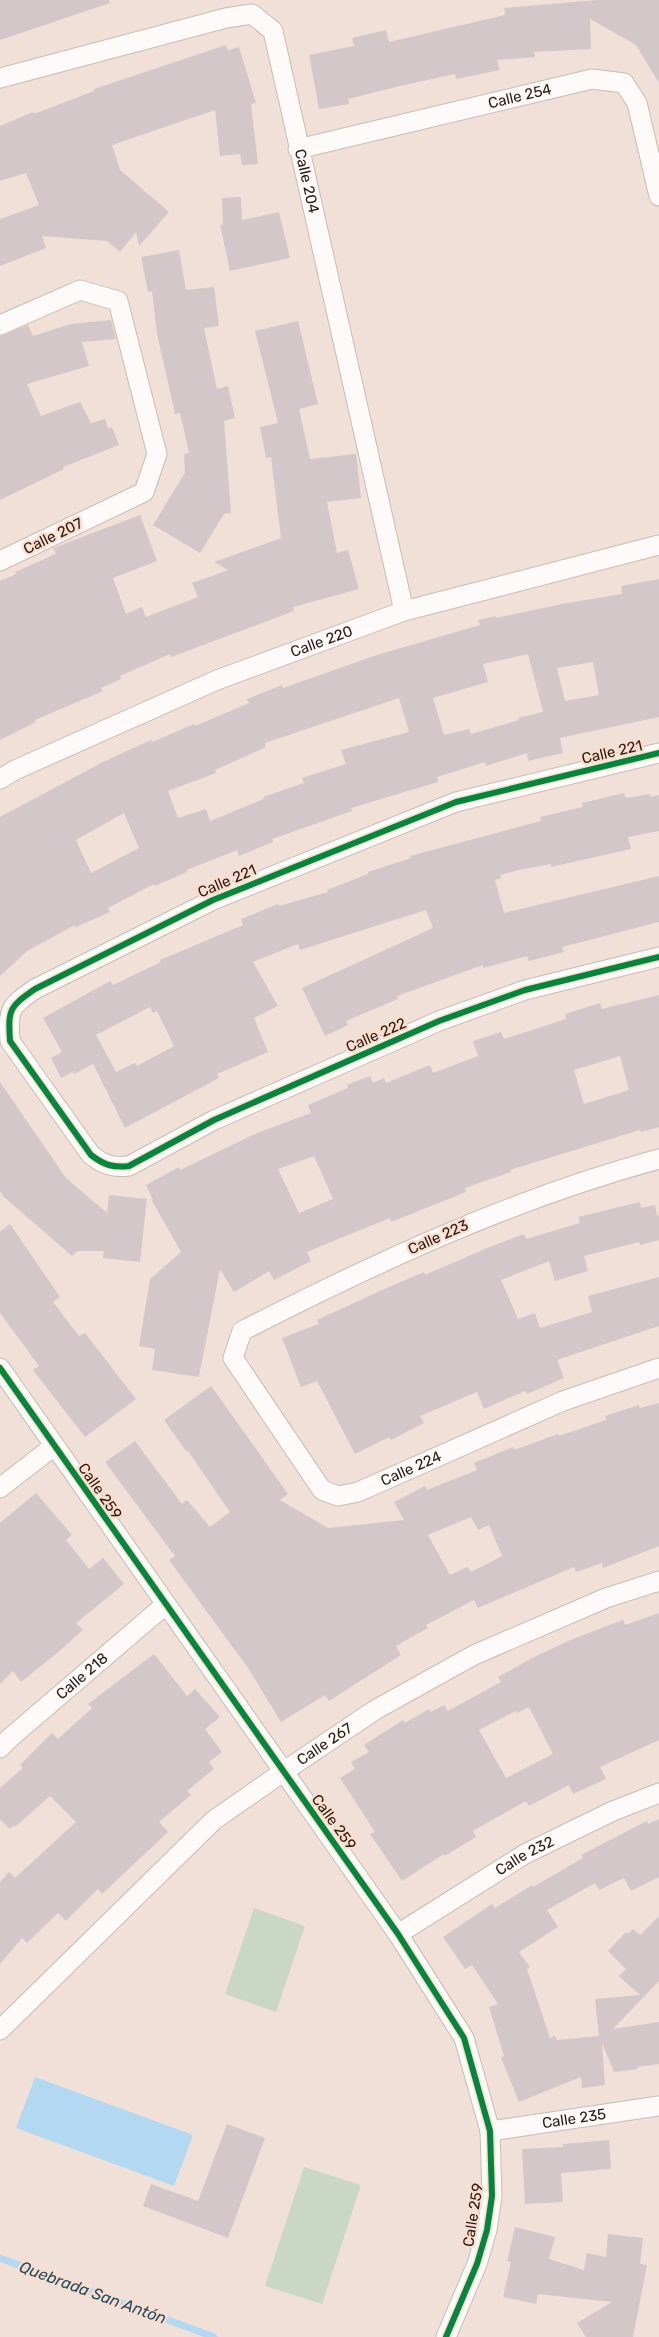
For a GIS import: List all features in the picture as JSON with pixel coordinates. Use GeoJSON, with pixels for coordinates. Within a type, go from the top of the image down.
{"type":"FeatureCollection","features":[{"type":"Feature","properties":{"kind":"street","name":"Calle 204"},"geometry":{"type":"LineString","coordinates":[[0,78],[217,20],[252,14],[273,31],[298,149],[404,612]]}},
{"type":"Feature","properties":{"kind":"street","name":"Calle 254"},"geometry":{"type":"LineString","coordinates":[[298,149],[592,79],[624,83],[637,103],[659,196]]}},
{"type":"Feature","properties":{"kind":"street","name":"Calle 207"},"geometry":{"type":"LineString","coordinates":[[0,326],[80,290],[118,301],[157,454],[144,492],[0,561]]}},
{"type":"Feature","properties":{"kind":"street","name":"Calle 220"},"geometry":{"type":"LineString","coordinates":[[0,779],[15,770],[217,680],[404,612],[659,545]]}},
{"type":"Feature","properties":{"kind":"street","name":"Calle 221"},"geometry":{"type":"LineString","coordinates":[[115,1168],[102,1163],[91,1155],[10,1041],[9,1020],[15,1003],[35,989],[213,900],[456,802],[659,753]]}},
{"type":"Feature","properties":{"kind":"street","name":"Calle 222"},"geometry":{"type":"LineString","coordinates":[[115,1168],[129,1166],[214,1120],[439,1021],[526,990],[659,957]]}},
{"type":"Feature","properties":{"kind":"street","name":"Calle 223"},"geometry":{"type":"LineString","coordinates":[[236,1346],[242,1331],[367,1268],[479,1220],[594,1177],[659,1159]]}},
{"type":"Feature","properties":{"kind":"street","name":"Calle 224"},"geometry":{"type":"LineString","coordinates":[[236,1346],[233,1358],[322,1490],[338,1496],[358,1492],[563,1401],[659,1368]]}},
{"type":"Feature","properties":{"kind":"street","name":"Calle 259"},"geometry":{"type":"LineString","coordinates":[[0,1368],[398,1934],[464,2038],[490,2131],[492,2196],[477,2264],[446,2337]]}},
{"type":"Feature","properties":{"kind":"street"},"geometry":{"type":"LineString","coordinates":[[0,1488],[54,1446]]}},
{"type":"Feature","properties":{"kind":"street","name":"Calle 267"},"geometry":{"type":"LineString","coordinates":[[0,2030],[214,1820],[283,1772],[375,1710],[474,1655],[606,1598],[659,1581]]}},
{"type":"Feature","properties":{"kind":"street","name":"Calle 218"},"geometry":{"type":"LineString","coordinates":[[0,1748],[166,1606]]}},
{"type":"Feature","properties":{"kind":"street","name":"Calle 232"},"geometry":{"type":"LineString","coordinates":[[398,1934],[525,1854],[613,1811],[659,1793]]}},
{"type":"Feature","properties":{"kind":"street","name":"Calle 235"},"geometry":{"type":"LineString","coordinates":[[490,2131],[659,2106]]}},
{"type":"Feature","properties":{"kind":"green space"},"geometry":{"type":"Polygon","coordinates":[[[254,1908],[305,1926],[276,2012],[225,1994],[254,1908]]]}},
{"type":"Feature","properties":{"kind":"green space"},"geometry":{"type":"Polygon","coordinates":[[[304,2167],[361,2185],[322,2304],[265,2286],[304,2167]]]}},
{"type":"Feature","properties":{"kind":"water"},"geometry":{"type":"Polygon","coordinates":[[[35,2077],[193,2135],[174,2186],[16,2128],[35,2077]]]}},
{"type":"Feature","properties":{"kind":"building"},"geometry":{"type":"Polygon","coordinates":[[[0,0],[109,0],[110,3],[0,40],[0,0]]]}},
{"type":"Feature","properties":{"kind":"building"},"geometry":{"type":"Polygon","coordinates":[[[598,0],[659,0],[659,83],[636,45],[590,19],[591,49],[534,52],[535,57],[497,60],[500,70],[456,79],[455,74],[348,99],[349,104],[319,109],[309,55],[354,46],[352,38],[386,30],[389,42],[505,15],[504,8],[598,0]]]}},
{"type":"Feature","properties":{"kind":"building"},"geometry":{"type":"Polygon","coordinates":[[[226,45],[228,50],[239,47],[256,103],[251,104],[258,164],[242,165],[240,154],[220,156],[215,110],[112,145],[120,170],[169,212],[139,246],[136,232],[120,252],[107,241],[42,236],[46,248],[0,266],[0,219],[39,205],[26,173],[0,181],[0,126],[33,112],[34,114],[94,91],[94,89],[226,45]]]}},
{"type":"Feature","properties":{"kind":"building"},"geometry":{"type":"Polygon","coordinates":[[[241,197],[242,220],[279,212],[290,258],[230,271],[220,225],[223,224],[222,198],[241,197]]]}},
{"type":"Feature","properties":{"kind":"building"},"geometry":{"type":"Polygon","coordinates":[[[179,250],[186,290],[214,287],[219,326],[204,328],[217,389],[228,386],[235,418],[224,421],[231,513],[224,514],[200,553],[153,525],[185,473],[184,454],[189,453],[180,413],[175,414],[157,334],[152,291],[148,292],[141,257],[179,250]]]}},
{"type":"Feature","properties":{"kind":"building"},"geometry":{"type":"Polygon","coordinates":[[[111,320],[116,339],[82,342],[89,366],[27,384],[41,416],[80,402],[91,423],[105,419],[108,429],[112,427],[119,445],[63,467],[64,469],[0,500],[0,336],[28,325],[33,336],[71,324],[111,320]]]}},
{"type":"Feature","properties":{"kind":"building"},"geometry":{"type":"Polygon","coordinates":[[[298,321],[318,404],[299,409],[310,459],[356,454],[361,498],[327,502],[337,553],[348,550],[359,589],[293,607],[294,611],[171,657],[170,654],[120,676],[121,679],[101,688],[103,691],[35,720],[36,722],[0,740],[0,581],[16,574],[15,572],[56,554],[53,548],[140,515],[157,561],[113,578],[126,614],[142,607],[146,617],[198,597],[192,583],[228,570],[214,562],[281,538],[271,457],[266,458],[260,427],[278,423],[255,331],[298,321]]]}},
{"type":"Feature","properties":{"kind":"building"},"geometry":{"type":"Polygon","coordinates":[[[659,579],[659,717],[560,738],[563,753],[528,761],[527,753],[486,766],[485,762],[437,777],[438,782],[351,808],[352,811],[272,839],[273,842],[239,856],[237,850],[187,870],[187,872],[155,886],[154,884],[108,908],[110,912],[76,927],[75,925],[27,951],[0,976],[0,817],[103,762],[151,740],[152,742],[194,724],[195,726],[249,703],[247,699],[282,685],[283,688],[377,655],[480,625],[478,620],[622,594],[621,586],[659,579]],[[528,654],[483,664],[488,682],[433,698],[444,735],[469,729],[471,734],[519,720],[518,718],[543,712],[528,654]],[[593,662],[557,668],[565,701],[599,695],[593,662]],[[399,698],[265,743],[266,747],[215,770],[216,773],[168,791],[178,818],[206,809],[210,821],[264,799],[263,797],[304,783],[302,778],[346,764],[341,750],[409,732],[399,698]],[[124,813],[76,840],[91,873],[139,848],[124,813]]]}},
{"type":"Feature","properties":{"kind":"building"},"geometry":{"type":"Polygon","coordinates":[[[624,793],[626,798],[650,794],[650,797],[659,795],[659,831],[628,837],[631,849],[551,867],[551,864],[500,875],[501,878],[495,880],[504,913],[659,876],[659,922],[562,947],[564,952],[529,961],[527,956],[483,968],[483,965],[397,996],[398,999],[346,1021],[348,1025],[325,1036],[302,988],[433,928],[426,910],[300,950],[298,944],[253,962],[278,1006],[254,1018],[268,1052],[217,1074],[219,1078],[125,1128],[93,1064],[74,1074],[72,1072],[61,1078],[51,1058],[62,1052],[43,1018],[110,981],[113,985],[161,962],[160,960],[243,925],[241,919],[278,904],[279,906],[328,892],[327,890],[368,874],[368,872],[411,858],[410,856],[541,821],[540,817],[583,807],[582,803],[624,793]],[[150,1007],[96,1035],[116,1072],[135,1063],[137,1066],[174,1046],[157,1011],[153,1013],[150,1007]]]}},
{"type":"Feature","properties":{"kind":"building"},"geometry":{"type":"Polygon","coordinates":[[[659,995],[659,1127],[641,1132],[640,1130],[510,1170],[511,1172],[465,1188],[466,1192],[391,1222],[390,1218],[307,1252],[311,1261],[274,1280],[269,1271],[234,1292],[220,1269],[199,1377],[152,1370],[155,1349],[139,1346],[150,1279],[181,1252],[151,1199],[153,1200],[146,1185],[179,1167],[180,1170],[257,1133],[311,1113],[308,1105],[348,1088],[347,1085],[370,1076],[373,1083],[384,1078],[386,1083],[430,1065],[433,1073],[478,1056],[473,1041],[501,1032],[504,1039],[566,1019],[565,1014],[600,1003],[602,1009],[659,995]],[[620,1056],[574,1070],[584,1104],[629,1090],[620,1056]],[[314,1156],[278,1169],[299,1213],[333,1199],[314,1156]]]}},
{"type":"Feature","properties":{"kind":"building"},"geometry":{"type":"Polygon","coordinates":[[[0,1082],[66,1178],[107,1213],[109,1195],[147,1199],[140,1262],[103,1258],[104,1251],[77,1251],[72,1256],[4,1197],[0,1191],[0,1082]]]}},
{"type":"Feature","properties":{"kind":"building"},"geometry":{"type":"Polygon","coordinates":[[[640,1202],[641,1208],[655,1205],[657,1216],[659,1215],[659,1240],[640,1245],[639,1242],[584,1256],[588,1271],[555,1281],[549,1261],[501,1280],[518,1319],[535,1313],[540,1328],[592,1312],[588,1296],[659,1277],[659,1326],[557,1360],[564,1378],[527,1394],[525,1391],[484,1409],[477,1392],[420,1416],[424,1423],[391,1440],[389,1437],[355,1454],[317,1381],[301,1387],[282,1338],[319,1324],[317,1320],[382,1290],[424,1272],[425,1275],[487,1248],[524,1234],[526,1239],[580,1223],[578,1217],[640,1202]]]}},
{"type":"Feature","properties":{"kind":"building"},"geometry":{"type":"Polygon","coordinates":[[[10,1224],[60,1297],[53,1302],[79,1336],[85,1333],[136,1399],[85,1437],[33,1370],[39,1366],[0,1313],[0,1232],[10,1224]]]}},
{"type":"Feature","properties":{"kind":"building"},"geometry":{"type":"Polygon","coordinates":[[[211,1386],[288,1494],[280,1500],[328,1528],[404,1520],[394,1502],[425,1486],[427,1490],[477,1470],[474,1463],[513,1447],[514,1450],[558,1434],[559,1436],[606,1420],[605,1416],[639,1405],[640,1408],[659,1403],[659,1546],[603,1568],[602,1563],[576,1572],[574,1567],[478,1608],[474,1600],[426,1625],[428,1628],[396,1646],[401,1655],[329,1701],[325,1695],[281,1722],[248,1668],[169,1560],[175,1556],[105,1462],[135,1441],[182,1504],[187,1500],[210,1527],[230,1512],[164,1420],[211,1386]],[[471,1517],[428,1535],[450,1575],[467,1567],[471,1572],[502,1556],[489,1525],[478,1530],[471,1517]]]}},
{"type":"Feature","properties":{"kind":"building"},"geometry":{"type":"Polygon","coordinates":[[[36,1493],[72,1535],[66,1540],[89,1569],[103,1558],[124,1584],[76,1623],[83,1630],[57,1653],[21,1682],[13,1671],[0,1684],[0,1523],[36,1493]]]}},
{"type":"Feature","properties":{"kind":"building"},"geometry":{"type":"Polygon","coordinates":[[[659,1613],[659,1740],[600,1767],[606,1779],[573,1794],[569,1785],[529,1806],[526,1801],[473,1831],[476,1837],[445,1856],[444,1854],[402,1881],[370,1834],[375,1832],[340,1778],[355,1769],[351,1762],[369,1752],[364,1745],[403,1720],[405,1723],[429,1709],[431,1712],[444,1705],[448,1711],[501,1682],[498,1677],[536,1656],[573,1639],[623,1620],[625,1625],[659,1613]],[[529,1707],[517,1713],[516,1711],[479,1730],[506,1778],[553,1754],[529,1707]]]}},
{"type":"Feature","properties":{"kind":"building"},"geometry":{"type":"Polygon","coordinates":[[[154,1654],[187,1696],[195,1689],[220,1717],[205,1729],[222,1752],[209,1762],[214,1769],[187,1791],[191,1795],[159,1822],[168,1832],[102,1894],[98,1889],[66,1921],[58,1913],[27,1943],[22,1938],[0,1964],[0,1882],[9,1872],[15,1878],[76,1822],[50,1796],[15,1827],[14,1825],[10,1829],[0,1819],[0,1788],[23,1768],[20,1765],[52,1733],[58,1739],[92,1708],[88,1704],[154,1654]]]}},
{"type":"Feature","properties":{"kind":"building"},"geometry":{"type":"Polygon","coordinates":[[[659,1819],[659,1877],[631,1891],[624,1878],[599,1890],[595,1883],[547,1910],[558,1927],[519,1952],[530,1967],[527,1969],[550,2038],[555,2036],[557,2040],[599,2036],[595,1999],[640,1995],[619,1976],[626,1969],[608,1951],[626,1932],[628,1934],[633,1929],[640,1935],[659,1916],[659,1981],[613,2029],[659,2022],[659,2064],[614,2072],[602,2043],[605,2085],[582,2088],[581,2077],[519,2102],[501,2058],[504,2056],[489,2007],[498,2004],[472,1965],[465,1969],[443,1937],[492,1904],[495,1908],[532,1885],[533,1887],[583,1858],[581,1855],[647,1821],[648,1824],[659,1819]]]}},
{"type":"Feature","properties":{"kind":"building"},"geometry":{"type":"Polygon","coordinates":[[[227,2124],[265,2138],[228,2238],[143,2206],[151,2184],[198,2201],[227,2124]]]}},
{"type":"Feature","properties":{"kind":"building"},"geometry":{"type":"Polygon","coordinates":[[[609,2140],[611,2169],[561,2173],[563,2202],[525,2204],[522,2149],[563,2147],[563,2144],[609,2140]]]}},
{"type":"Feature","properties":{"kind":"building"},"geometry":{"type":"Polygon","coordinates":[[[515,2227],[555,2237],[549,2259],[584,2270],[587,2253],[606,2257],[608,2234],[643,2238],[640,2264],[647,2265],[633,2337],[586,2337],[577,2323],[612,2302],[538,2294],[536,2304],[503,2297],[511,2262],[507,2261],[515,2227]]]}},
{"type":"Feature","properties":{"kind":"waterway","name":"Quebrada San Antón"},"geometry":{"type":"LineString","coordinates":[[0,2258],[214,2337]]}},
{"type":"Feature","properties":{"kind":"cycle path"},"geometry":{"type":"LineString","coordinates":[[659,753],[456,802],[213,900],[35,989],[20,1000],[12,1010],[9,1022],[10,1041],[91,1155],[109,1165],[118,1167],[129,1166],[214,1120],[439,1021],[525,990],[659,957]]}},
{"type":"Feature","properties":{"kind":"cycle path"},"geometry":{"type":"LineString","coordinates":[[0,1368],[398,1934],[464,2038],[490,2131],[492,2196],[487,2230],[477,2264],[446,2337]]}}]}
